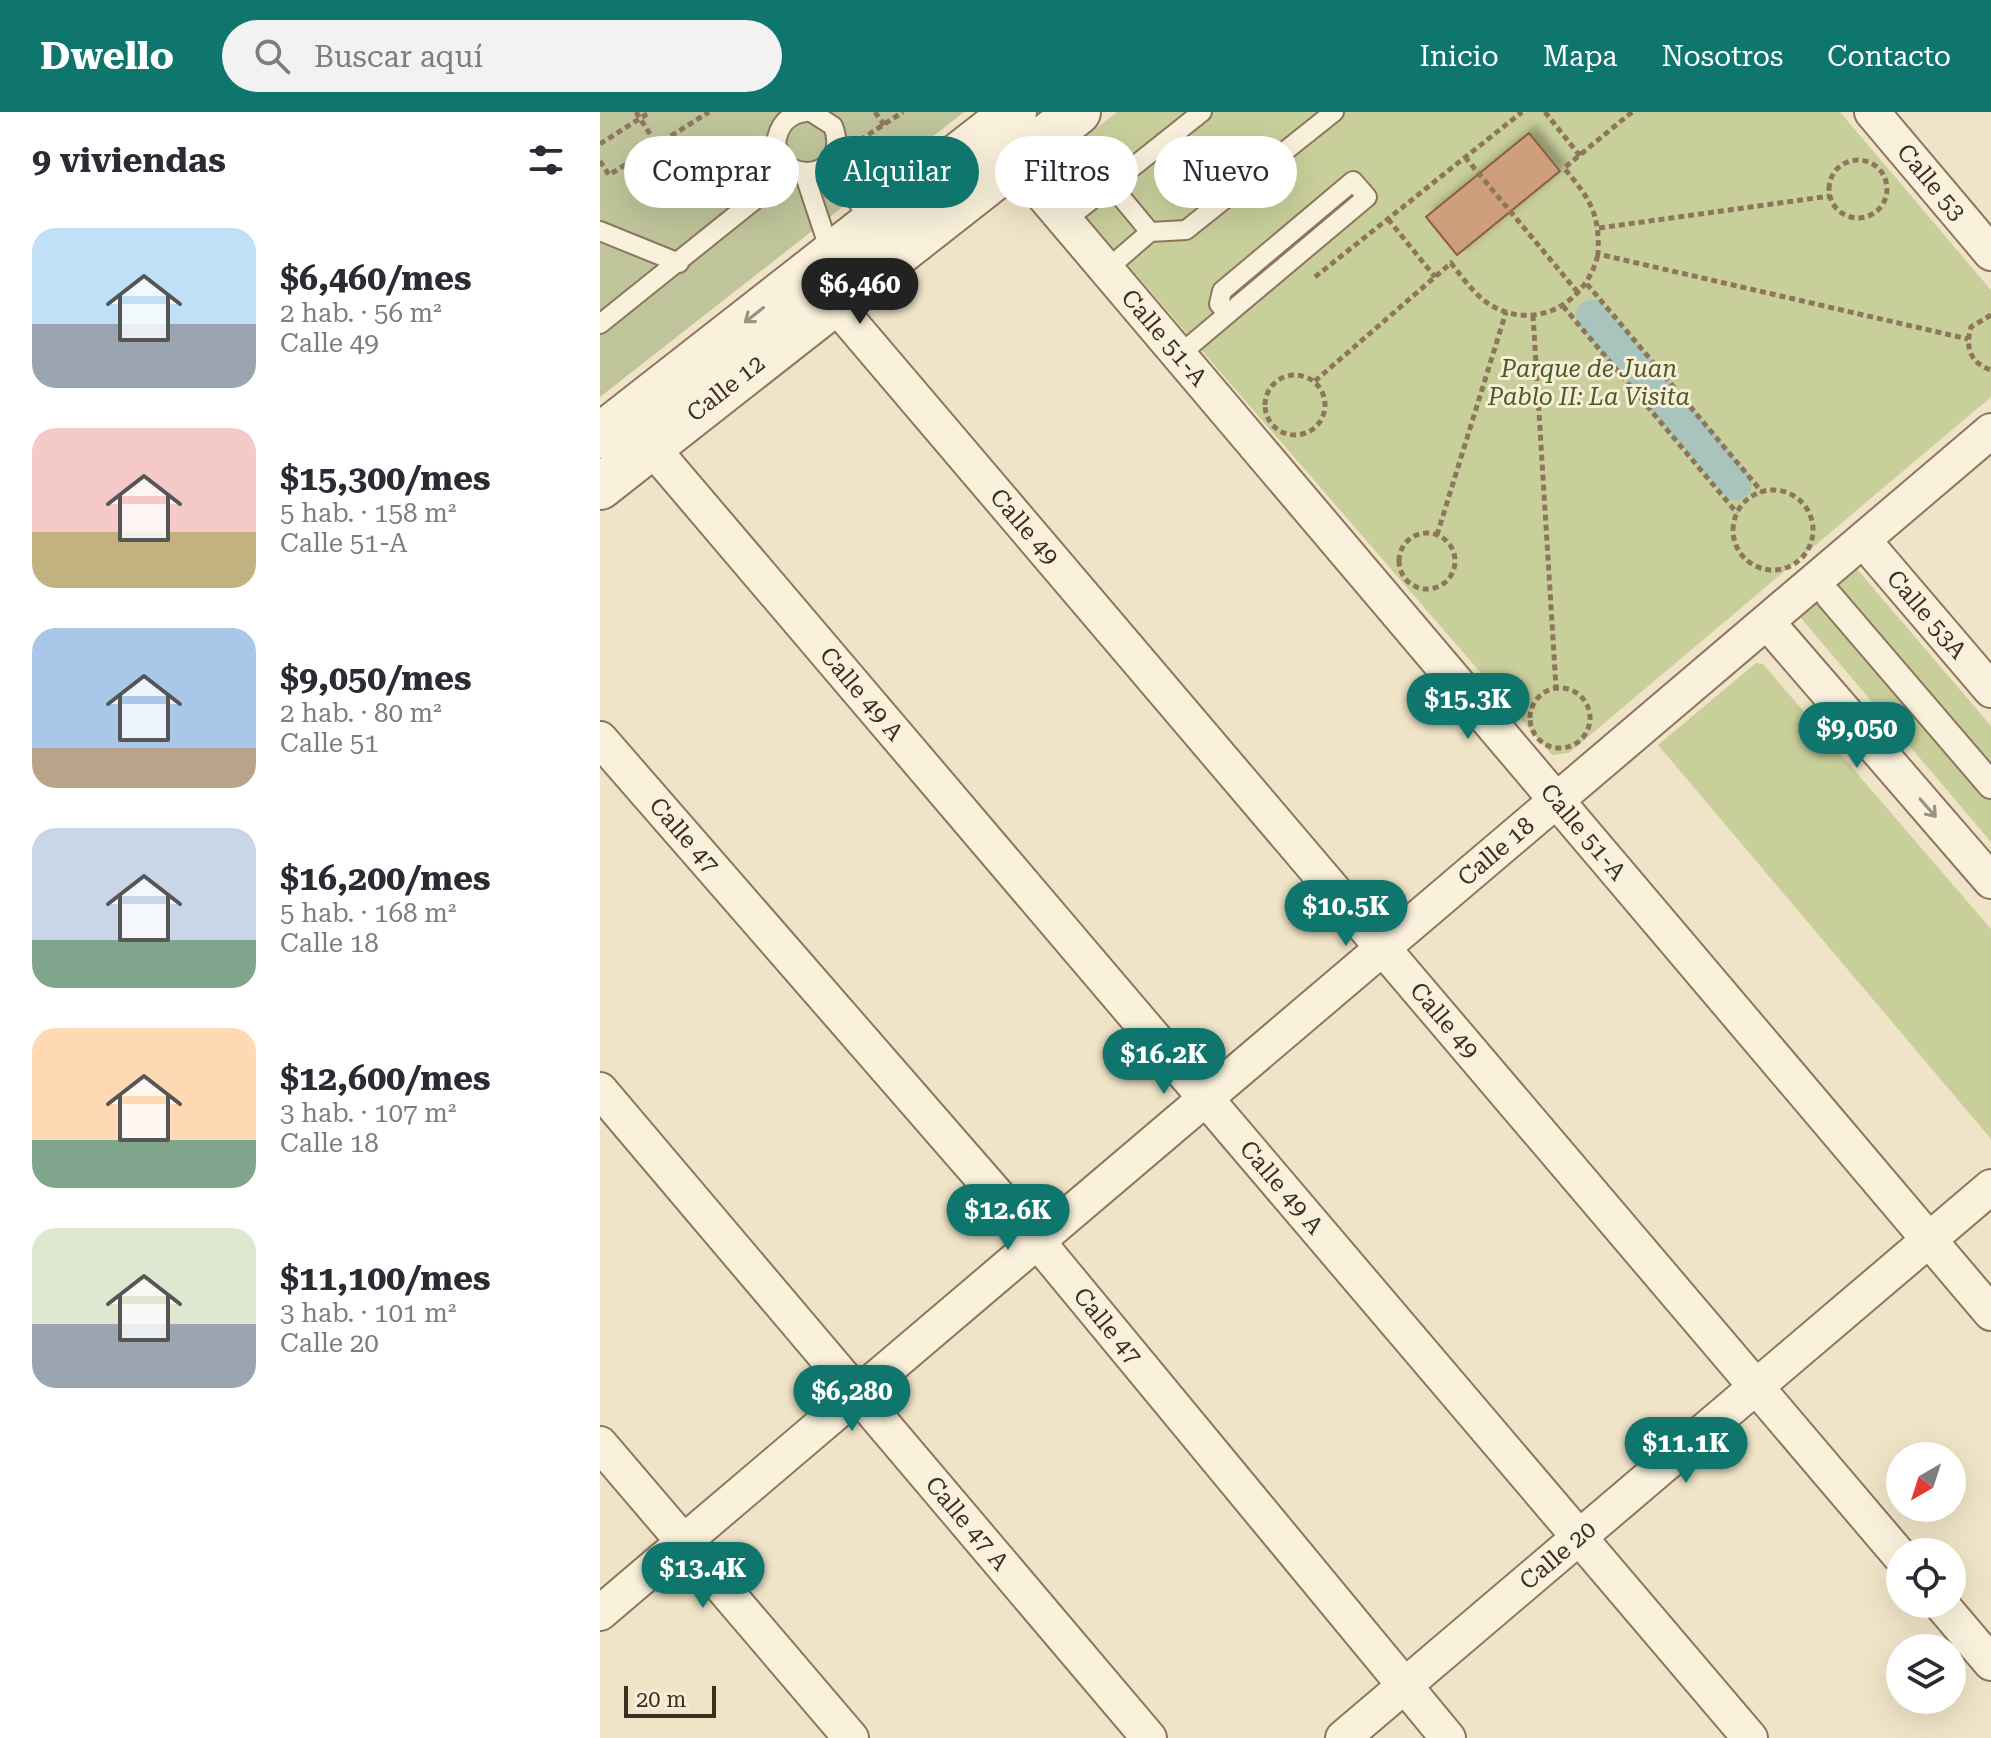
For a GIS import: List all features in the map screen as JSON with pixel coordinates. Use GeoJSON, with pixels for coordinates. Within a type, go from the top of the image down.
{"type":"FeatureCollection","features":[{"type":"Feature","properties":{"kind":"street","name":"Calle 12"},"geometry":{"type":"LineString","coordinates":[[600,487],[626,433],[831,255],[872,223],[1006,135],[1078,112]]}},
{"type":"Feature","properties":{"kind":"street","name":"Calle 53"},"geometry":{"type":"LineString","coordinates":[[1872,112],[1991,253]]}},
{"type":"Feature","properties":{"kind":"street","name":"Calle 12"},"geometry":{"type":"LineString","coordinates":[[626,433],[834,303],[1006,135]]}},
{"type":"Feature","properties":{"kind":"street","name":"Calle 51-A"},"geometry":{"type":"LineString","coordinates":[[1006,135],[1065,221],[1991,1313]]}},
{"type":"Feature","properties":{"kind":"street","name":"Calle 49"},"geometry":{"type":"LineString","coordinates":[[834,303],[1886,1539]]}},
{"type":"Feature","properties":{"kind":"street","name":"Calle 18"},"geometry":{"type":"LineString","coordinates":[[600,1613],[1991,431]]}},
{"type":"Feature","properties":{"kind":"street","name":"Calle 49 A"},"geometry":{"type":"LineString","coordinates":[[626,433],[1206,1099],[1750,1738]]}},
{"type":"Feature","properties":{"kind":"street","name":"Calle 53A"},"geometry":{"type":"LineString","coordinates":[[1863,540],[1991,690]]}},
{"type":"Feature","properties":{"kind":"street"},"geometry":{"type":"LineString","coordinates":[[1829,596],[1991,785]]}},
{"type":"Feature","properties":{"kind":"street"},"geometry":{"type":"LineString","coordinates":[[1767,622],[1991,881]]}},
{"type":"Feature","properties":{"kind":"street","name":"Calle 47"},"geometry":{"type":"LineString","coordinates":[[600,739],[1038,1242],[1448,1738]]}},
{"type":"Feature","properties":{"kind":"street","name":"Calle 47 A"},"geometry":{"type":"LineString","coordinates":[[600,1090],[1149,1738]]}},
{"type":"Feature","properties":{"kind":"street","name":"Calle 20"},"geometry":{"type":"LineString","coordinates":[[1343,1738],[1991,1187]]}},
{"type":"Feature","properties":{"kind":"street"},"geometry":{"type":"LineString","coordinates":[[600,1444],[851,1738]]}},
{"type":"Feature","properties":{"kind":"street"},"geometry":{"type":"LineString","coordinates":[[1953,1618],[1991,1663]]}},
{"type":"Feature","properties":{"kind":"lane"},"geometry":{"type":"LineString","coordinates":[[777,136],[790,116],[804,112],[833,126],[836,136]]}},
{"type":"Feature","properties":{"kind":"lane"},"geometry":{"type":"LineString","coordinates":[[1138,163],[1202,112]]}},
{"type":"Feature","properties":{"kind":"lane"},"geometry":{"type":"LineString","coordinates":[[1106,270],[1150,232],[1186,230],[1334,112]]}},
{"type":"Feature","properties":{"kind":"lane"},"geometry":{"type":"LineString","coordinates":[[799,174],[831,255]]}},
{"type":"Feature","properties":{"kind":"lane"},"geometry":{"type":"LineString","coordinates":[[1179,355],[1228,314],[1367,197],[1353,181],[1222,291],[1219,304],[1228,314]]}},
{"type":"Feature","properties":{"kind":"lane"},"geometry":{"type":"LineString","coordinates":[[600,324],[750,208]]}},
{"type":"Feature","properties":{"kind":"lane"},"geometry":{"type":"LineString","coordinates":[[862,208],[872,223]]}},
{"type":"Feature","properties":{"kind":"lane"},"geometry":{"type":"LineString","coordinates":[[1065,221],[1082,208]]}},
{"type":"Feature","properties":{"kind":"lane"},"geometry":{"type":"LineString","coordinates":[[1130,208],[1150,232]]}},
{"type":"Feature","properties":{"kind":"lane"},"geometry":{"type":"LineString","coordinates":[[600,231],[679,263]]}},
{"type":"Feature","properties":{"kind":"path"},"geometry":{"type":"LineString","coordinates":[[600,144],[638,115],[650,112]]}},
{"type":"Feature","properties":{"kind":"path"},"geometry":{"type":"LineString","coordinates":[[671,136],[707,112]]}},
{"type":"Feature","properties":{"kind":"path"},"geometry":{"type":"LineString","coordinates":[[875,112],[885,126]]}},
{"type":"Feature","properties":{"kind":"path"},"geometry":{"type":"LineString","coordinates":[[867,136],[903,112]]}},
{"type":"Feature","properties":{"kind":"path"},"geometry":{"type":"LineString","coordinates":[[1324,269],[1522,112]]}},
{"type":"Feature","properties":{"kind":"path"},"geometry":{"type":"LineString","coordinates":[[1545,112],[1580,156]]}},
{"type":"Feature","properties":{"kind":"path"},"geometry":{"type":"LineString","coordinates":[[1315,381],[1451,263],[1488,303],[1506,312],[1533,315],[1563,306],[1580,295],[1594,274],[1599,228],[1594,210],[1564,168],[1632,112]]}},
{"type":"Feature","properties":{"kind":"path"},"geometry":{"type":"LineString","coordinates":[[638,115],[651,136]]}},
{"type":"Feature","properties":{"kind":"path"},"geometry":{"type":"LineString","coordinates":[[1465,157],[1580,295]]}},
{"type":"Feature","properties":{"kind":"path"},"geometry":{"type":"LineString","coordinates":[[600,161],[609,175],[624,166]]}},
{"type":"Feature","properties":{"kind":"path"},"geometry":{"type":"LineString","coordinates":[[1866,161],[1874,165],[1886,180],[1885,199],[1880,208],[1864,217],[1845,215],[1830,196],[1833,174],[1847,162],[1866,161]]}},
{"type":"Feature","properties":{"kind":"path"},"geometry":{"type":"LineString","coordinates":[[1599,228],[1830,196]]}},
{"type":"Feature","properties":{"kind":"path"},"geometry":{"type":"LineString","coordinates":[[1388,219],[1435,277]]}},
{"type":"Feature","properties":{"kind":"path"},"geometry":{"type":"LineString","coordinates":[[1598,254],[1968,339]]}},
{"type":"Feature","properties":{"kind":"path"},"geometry":{"type":"LineString","coordinates":[[1587,284],[1762,492]]}},
{"type":"Feature","properties":{"kind":"path"},"geometry":{"type":"LineString","coordinates":[[1563,306],[1737,513]]}},
{"type":"Feature","properties":{"kind":"path"},"geometry":{"type":"LineString","coordinates":[[1437,535],[1506,312]]}},
{"type":"Feature","properties":{"kind":"path"},"geometry":{"type":"LineString","coordinates":[[1533,315],[1556,688]]}},
{"type":"Feature","properties":{"kind":"path"},"geometry":{"type":"LineString","coordinates":[[1991,315],[1977,321],[1968,339],[1975,362],[1991,370]]}},
{"type":"Feature","properties":{"kind":"path"},"geometry":{"type":"LineString","coordinates":[[1286,375],[1306,376],[1315,381],[1321,389],[1326,408],[1317,426],[1299,435],[1289,435],[1272,425],[1265,406],[1270,387],[1286,375]]}},
{"type":"Feature","properties":{"kind":"path"},"geometry":{"type":"LineString","coordinates":[[1774,490],[1796,498],[1810,516],[1812,542],[1797,563],[1787,568],[1764,570],[1745,558],[1734,537],[1737,513],[1751,496],[1762,492],[1774,490]]}},
{"type":"Feature","properties":{"kind":"path"},"geometry":{"type":"LineString","coordinates":[[1428,533],[1437,535],[1451,546],[1455,555],[1453,574],[1439,587],[1421,588],[1405,579],[1399,562],[1400,553],[1411,538],[1428,533]]}},
{"type":"Feature","properties":{"kind":"path"},"geometry":{"type":"LineString","coordinates":[[1556,688],[1575,692],[1588,706],[1590,716],[1585,734],[1579,741],[1561,748],[1542,742],[1531,725],[1530,715],[1538,697],[1556,688]]}},
{"type":"Feature","properties":{"kind":"green space"},"geometry":{"type":"Polygon","coordinates":[[[600,112],[964,112],[933,136],[815,136],[815,208],[841,208],[600,397],[600,112]]]}},
{"type":"Feature","properties":{"kind":"green space","name":"Parque de Juan Pablo II: La Visita"},"geometry":{"type":"Polygon","coordinates":[[[1117,112],[1840,112],[1991,290],[1991,397],[1569,753],[1552,755],[1078,208],[1138,208],[1138,136],[1086,136],[1117,112]]]}},
{"type":"Feature","properties":{"kind":"green space"},"geometry":{"type":"Polygon","coordinates":[[[1857,569],[1991,726],[1991,842],[1800,617],[1857,569]]]}},
{"type":"Feature","properties":{"kind":"green space"},"geometry":{"type":"Polygon","coordinates":[[[1756,663],[1763,664],[1991,929],[1991,1139],[1658,745],[1756,663]]]}},
{"type":"Feature","properties":{"kind":"building"},"geometry":{"type":"Polygon","coordinates":[[[1529,133],[1560,171],[1457,255],[1426,217],[1529,133]]]}},
{"type":"Feature","properties":{"kind":"waterway"},"geometry":{"type":"LineString","coordinates":[[1592,316],[1736,484]]}}]}
